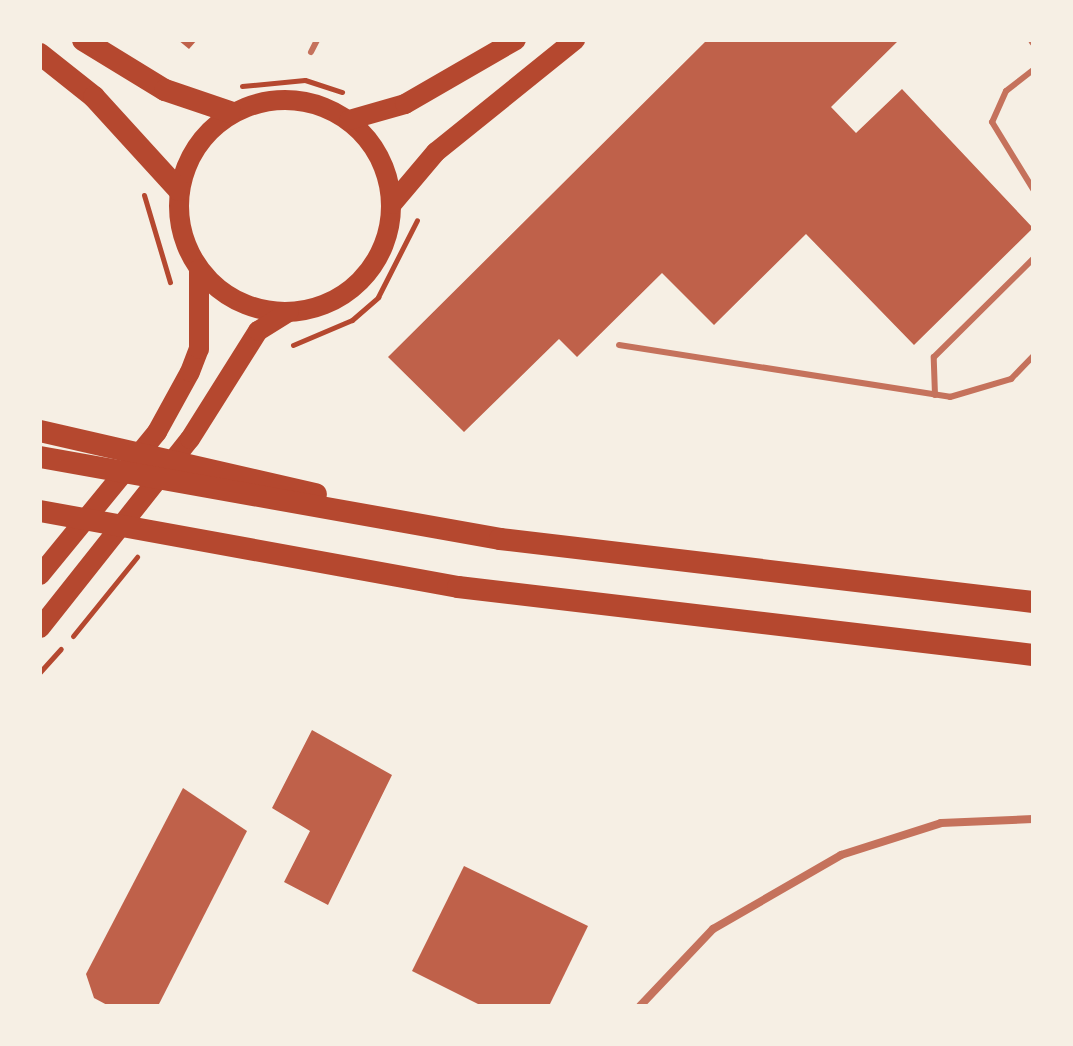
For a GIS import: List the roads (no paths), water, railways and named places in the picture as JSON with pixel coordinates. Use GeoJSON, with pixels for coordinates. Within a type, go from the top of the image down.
{"type":"FeatureCollection","features":[{"type":"Feature","properties":{"kind":"highway"},"geometry":{"type":"LineString","coordinates":[[83,40],[165,90],[230,112]]}},
{"type":"Feature","properties":{"kind":"highway"},"geometry":{"type":"LineString","coordinates":[[40,54],[94,97],[179,190]]}},
{"type":"Feature","properties":{"kind":"highway"},"geometry":{"type":"LineString","coordinates":[[40,431],[99,444],[208,479],[500,539],[1033,602]]}},
{"type":"Feature","properties":{"kind":"highway"},"geometry":{"type":"LineString","coordinates":[[40,457],[81,467],[208,479]]}},
{"type":"Feature","properties":{"kind":"highway"},"geometry":{"type":"LineString","coordinates":[[40,511],[458,587],[1033,655]]}},
{"type":"Feature","properties":{"kind":"main road"},"geometry":{"type":"LineString","coordinates":[[349,120],[405,104],[516,40]]}},
{"type":"Feature","properties":{"kind":"main road"},"geometry":{"type":"LineString","coordinates":[[392,204],[436,152],[575,40]]}},
{"type":"Feature","properties":{"kind":"main road"},"geometry":{"type":"LineString","coordinates":[[285,100],[349,120],[374,147],[392,204],[386,241],[368,274],[318,308],[288,312],[251,307],[199,269],[182,237],[179,190],[193,154],[230,112],[285,100]]}},
{"type":"Feature","properties":{"kind":"main road"},"geometry":{"type":"LineString","coordinates":[[40,575],[157,432],[190,372],[199,349],[199,269]]}},
{"type":"Feature","properties":{"kind":"main road"},"geometry":{"type":"LineString","coordinates":[[40,628],[190,439],[258,331],[288,312]]}},
{"type":"Feature","properties":{"kind":"street"},"geometry":{"type":"LineString","coordinates":[[640,1006],[713,929],[841,855],[941,823],[1033,819]]}},
{"type":"Feature","properties":{"kind":"lane"},"geometry":{"type":"LineString","coordinates":[[311,52],[317,40]]}},
{"type":"Feature","properties":{"kind":"lane"},"geometry":{"type":"LineString","coordinates":[[1033,70],[1006,91],[992,122],[1033,189]]}},
{"type":"Feature","properties":{"kind":"lane"},"geometry":{"type":"LineString","coordinates":[[935,395],[934,357],[1033,259]]}},
{"type":"Feature","properties":{"kind":"lane"},"geometry":{"type":"LineString","coordinates":[[619,345],[935,395],[983,393],[1033,356]]}}]}
